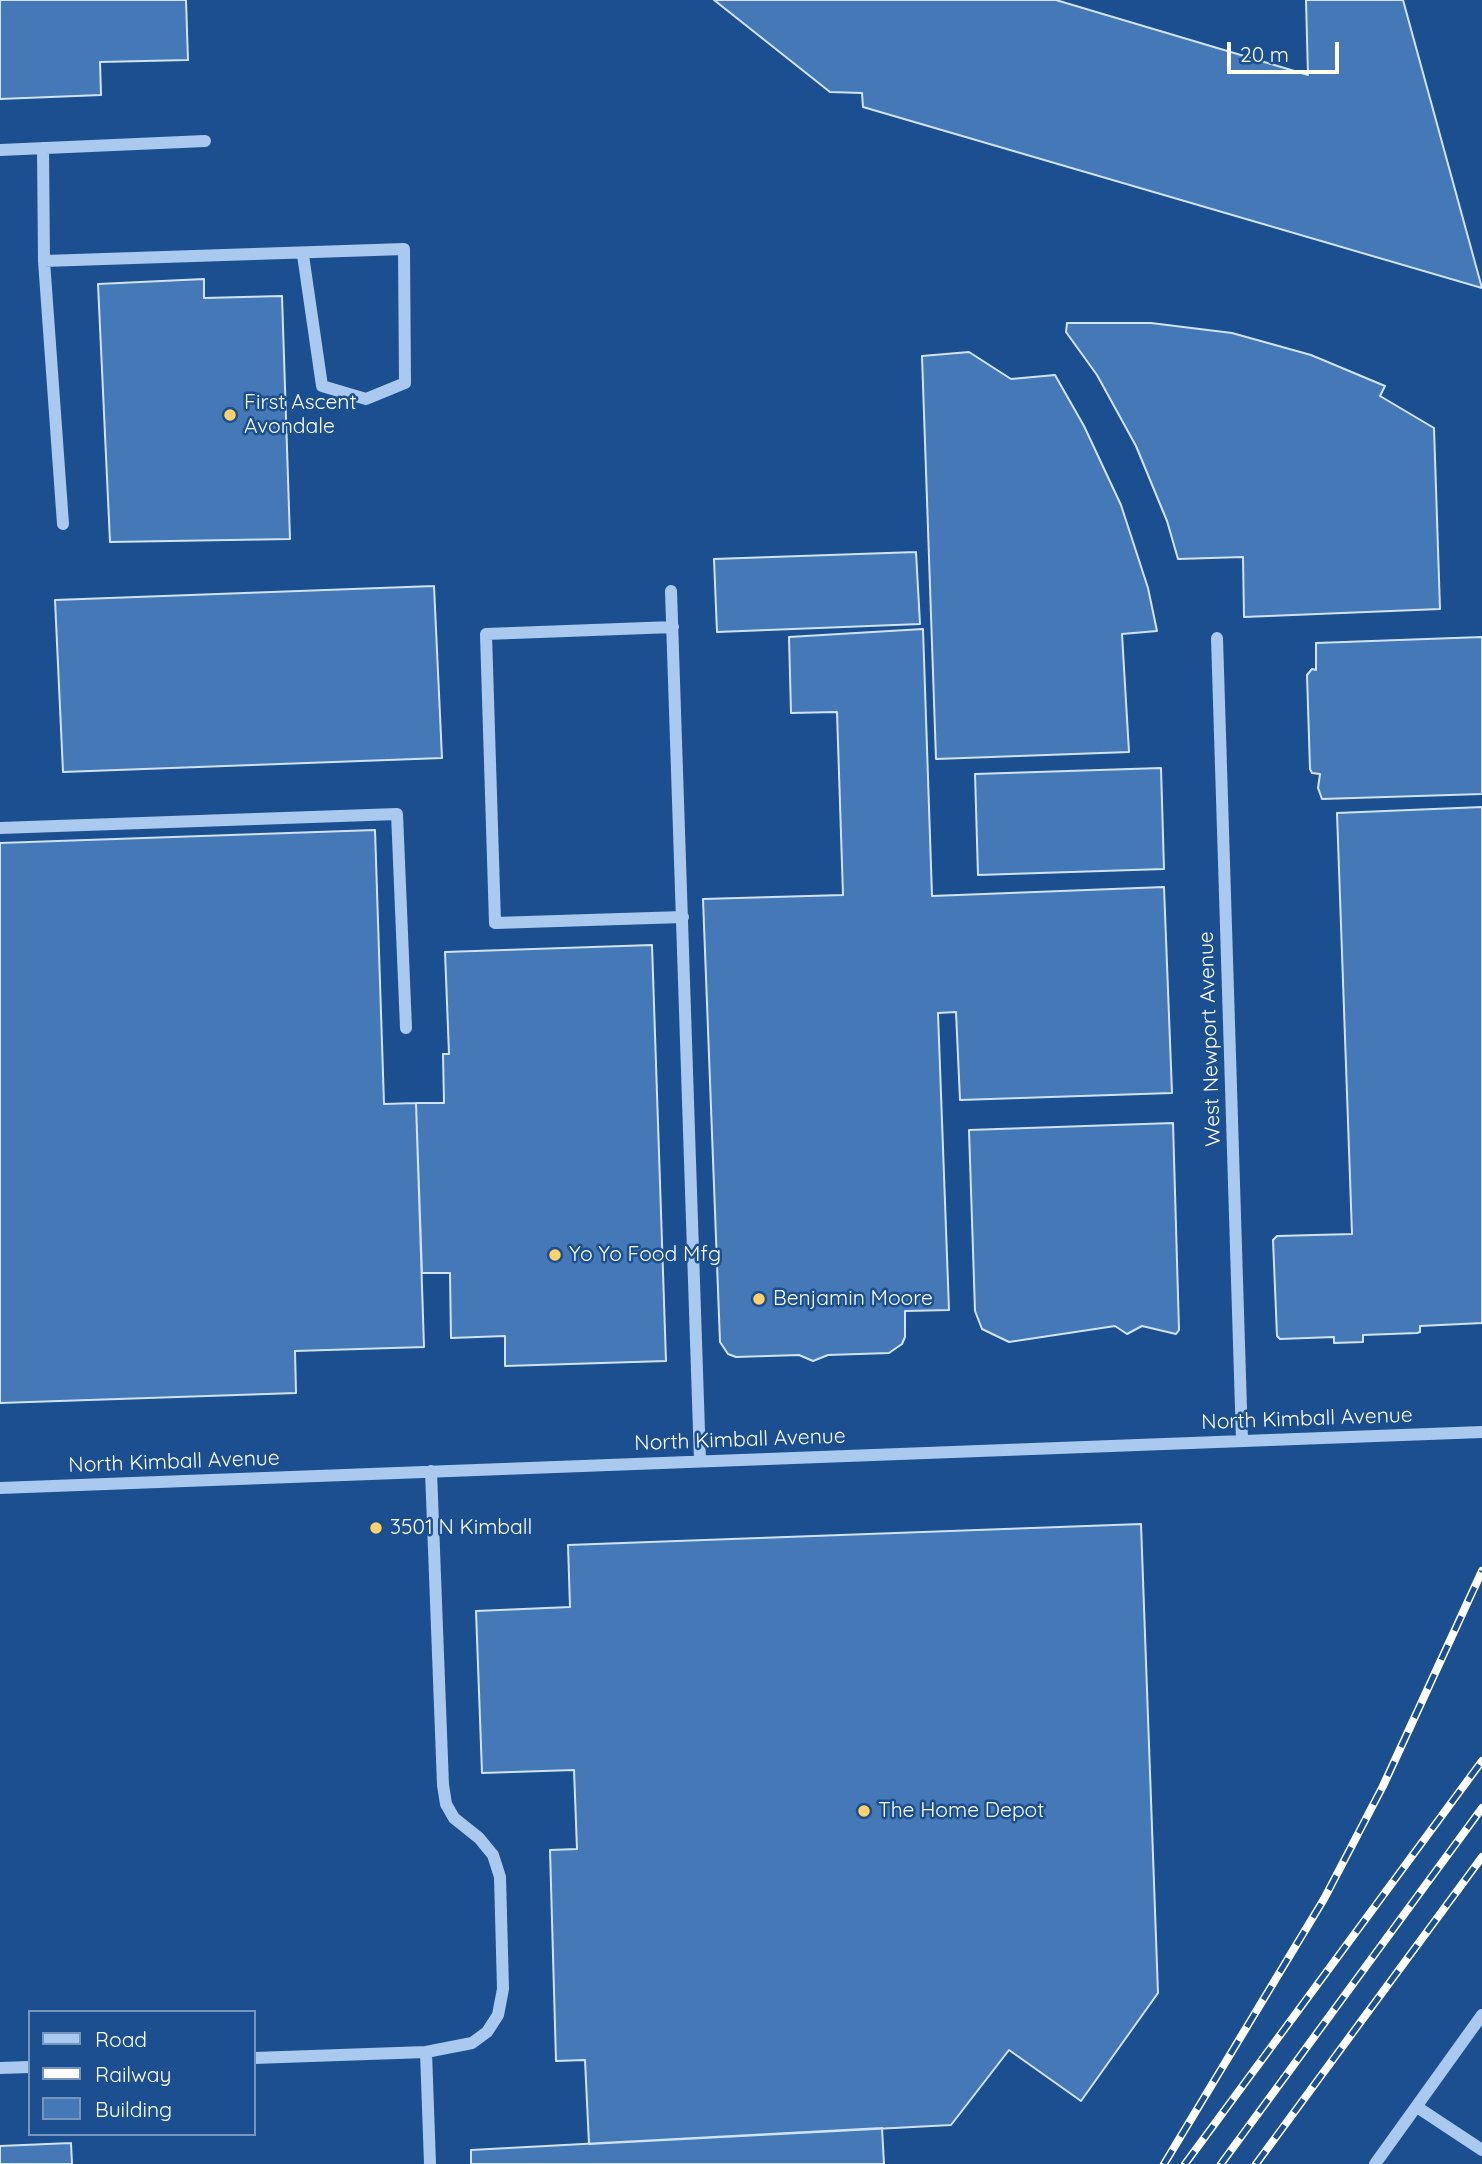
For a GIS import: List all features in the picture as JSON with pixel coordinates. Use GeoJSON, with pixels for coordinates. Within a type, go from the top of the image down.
{"type":"FeatureCollection","features":[{"type":"Feature","properties":{"kind":"street"},"geometry":{"type":"LineString","coordinates":[[0,150],[205,141]]}},
{"type":"Feature","properties":{"kind":"street"},"geometry":{"type":"LineString","coordinates":[[43,148],[44,261],[63,524]]}},
{"type":"Feature","properties":{"kind":"street"},"geometry":{"type":"LineString","coordinates":[[44,261],[303,255],[404,249],[405,383],[366,399],[322,386],[303,255]]}},
{"type":"Feature","properties":{"kind":"street"},"geometry":{"type":"LineString","coordinates":[[671,591],[700,1461]]}},
{"type":"Feature","properties":{"kind":"street"},"geometry":{"type":"LineString","coordinates":[[673,627],[486,634],[495,923],[683,917]]}},
{"type":"Feature","properties":{"kind":"street","name":"West Newport Avenue"},"geometry":{"type":"LineString","coordinates":[[1217,638],[1242,1440]]}},
{"type":"Feature","properties":{"kind":"street"},"geometry":{"type":"LineString","coordinates":[[0,828],[397,814],[406,1028]]}},
{"type":"Feature","properties":{"kind":"street","name":"North Kimball Avenue"},"geometry":{"type":"LineString","coordinates":[[0,1488],[1482,1432]]}},
{"type":"Feature","properties":{"kind":"street"},"geometry":{"type":"LineString","coordinates":[[256,2059],[426,2052],[472,2043],[486,2032],[498,2015],[503,1989],[500,1877],[494,1854],[480,1838],[454,1818],[446,1804],[443,1785],[431,1471]]}},
{"type":"Feature","properties":{"kind":"street"},"geometry":{"type":"LineString","coordinates":[[1375,2164],[1482,2015]]}},
{"type":"Feature","properties":{"kind":"street"},"geometry":{"type":"LineString","coordinates":[[426,2052],[430,2164]]}},
{"type":"Feature","properties":{"kind":"street"},"geometry":{"type":"LineString","coordinates":[[0,2068],[28,2067]]}},
{"type":"Feature","properties":{"kind":"street"},"geometry":{"type":"LineString","coordinates":[[1417,2107],[1482,2150]]}},
{"type":"Feature","properties":{"kind":"building"},"geometry":{"type":"Polygon","coordinates":[[[0,0],[186,0],[188,60],[100,62],[101,95],[0,99],[0,0]]]}},
{"type":"Feature","properties":{"kind":"building"},"geometry":{"type":"Polygon","coordinates":[[[714,0],[1056,0],[1308,75],[1306,0],[1403,0],[1482,288],[863,107],[862,93],[830,92],[714,0]]]}},
{"type":"Feature","properties":{"kind":"building"},"geometry":{"type":"Polygon","coordinates":[[[204,279],[204,298],[282,296],[290,539],[110,542],[98,284],[204,279]]]}},
{"type":"Feature","properties":{"kind":"building"},"geometry":{"type":"Polygon","coordinates":[[[1067,323],[1151,323],[1232,333],[1311,355],[1385,386],[1380,396],[1434,428],[1440,609],[1244,617],[1243,557],[1178,559],[1167,521],[1136,446],[1097,375],[1066,332],[1067,323]]]}},
{"type":"Feature","properties":{"kind":"building"},"geometry":{"type":"Polygon","coordinates":[[[969,352],[1011,379],[1055,375],[1084,426],[1121,505],[1148,588],[1157,631],[1122,634],[1129,752],[936,759],[922,356],[969,352]]]}},
{"type":"Feature","properties":{"kind":"building"},"geometry":{"type":"Polygon","coordinates":[[[916,552],[920,624],[717,632],[714,559],[916,552]]]}},
{"type":"Feature","properties":{"kind":"building"},"geometry":{"type":"Polygon","coordinates":[[[434,586],[442,758],[63,772],[55,600],[434,586]]]}},
{"type":"Feature","properties":{"kind":"building"},"geometry":{"type":"Polygon","coordinates":[[[923,629],[932,896],[1164,887],[1172,1093],[960,1100],[956,1012],[938,1013],[949,1310],[905,1311],[905,1337],[902,1344],[889,1353],[828,1355],[813,1361],[799,1355],[736,1357],[728,1354],[720,1342],[703,899],[843,895],[837,712],[791,713],[789,637],[923,629]]]}},
{"type":"Feature","properties":{"kind":"building"},"geometry":{"type":"Polygon","coordinates":[[[1482,637],[1482,794],[1322,799],[1318,788],[1320,774],[1312,773],[1310,769],[1307,675],[1312,669],[1316,670],[1316,643],[1482,637]]]}},
{"type":"Feature","properties":{"kind":"building"},"geometry":{"type":"Polygon","coordinates":[[[1161,768],[1164,869],[978,875],[975,774],[1161,768]]]}},
{"type":"Feature","properties":{"kind":"building"},"geometry":{"type":"Polygon","coordinates":[[[1482,807],[1482,1323],[1420,1326],[1420,1332],[1417,1333],[1363,1335],[1363,1342],[1334,1343],[1334,1337],[1280,1339],[1277,1336],[1273,1240],[1277,1236],[1352,1234],[1337,813],[1482,807]]]}},
{"type":"Feature","properties":{"kind":"building"},"geometry":{"type":"Polygon","coordinates":[[[375,830],[384,1104],[416,1103],[424,1347],[295,1351],[296,1393],[0,1403],[0,843],[375,830]]]}},
{"type":"Feature","properties":{"kind":"building"},"geometry":{"type":"Polygon","coordinates":[[[652,945],[666,1361],[505,1366],[505,1336],[451,1338],[450,1273],[422,1273],[416,1103],[444,1103],[443,1054],[449,1054],[445,952],[652,945]]]}},
{"type":"Feature","properties":{"kind":"building"},"geometry":{"type":"Polygon","coordinates":[[[1173,1123],[1179,1330],[1176,1334],[1142,1326],[1127,1334],[1115,1326],[1009,1342],[982,1329],[975,1311],[969,1130],[1173,1123]]]}},
{"type":"Feature","properties":{"kind":"building","name":"The Home Depot"},"geometry":{"type":"Polygon","coordinates":[[[1141,1524],[1158,1993],[1081,2101],[1009,2050],[951,2125],[589,2144],[585,2060],[556,2061],[550,1850],[577,1849],[574,1770],[482,1773],[476,1611],[570,1607],[568,1545],[1141,1524]]]}},
{"type":"Feature","properties":{"kind":"building"},"geometry":{"type":"Polygon","coordinates":[[[882,2128],[884,2164],[471,2164],[471,2150],[882,2128]]]}},
{"type":"Feature","properties":{"kind":"building"},"geometry":{"type":"Polygon","coordinates":[[[71,2143],[72,2164],[0,2164],[0,2146],[71,2143]]]}},
{"type":"Feature","properties":{"kind":"railway"},"geometry":{"type":"LineString","coordinates":[[1164,2164],[1324,1899],[1383,1786],[1482,1571]]}},
{"type":"Feature","properties":{"kind":"railway"},"geometry":{"type":"LineString","coordinates":[[1185,2164],[1482,1761]]}},
{"type":"Feature","properties":{"kind":"railway"},"geometry":{"type":"LineString","coordinates":[[1221,2164],[1482,1808]]}},
{"type":"Feature","properties":{"kind":"railway"},"geometry":{"type":"LineString","coordinates":[[1256,2164],[1482,1857]]}},
{"type":"Feature","properties":{"kind":"place","name":"First Ascent Avondale"},"geometry":{"type":"Point","coordinates":[230,415]}},
{"type":"Feature","properties":{"kind":"place","name":"Yo Yo Food Mfg"},"geometry":{"type":"Point","coordinates":[555,1255]}},
{"type":"Feature","properties":{"kind":"place","name":"Benjamin Moore"},"geometry":{"type":"Point","coordinates":[759,1299]}},
{"type":"Feature","properties":{"kind":"place","name":"3501 N Kimball"},"geometry":{"type":"Point","coordinates":[376,1528]}},
{"type":"Feature","properties":{"kind":"place","name":"The Home Depot"},"geometry":{"type":"Point","coordinates":[864,1811]}}]}
